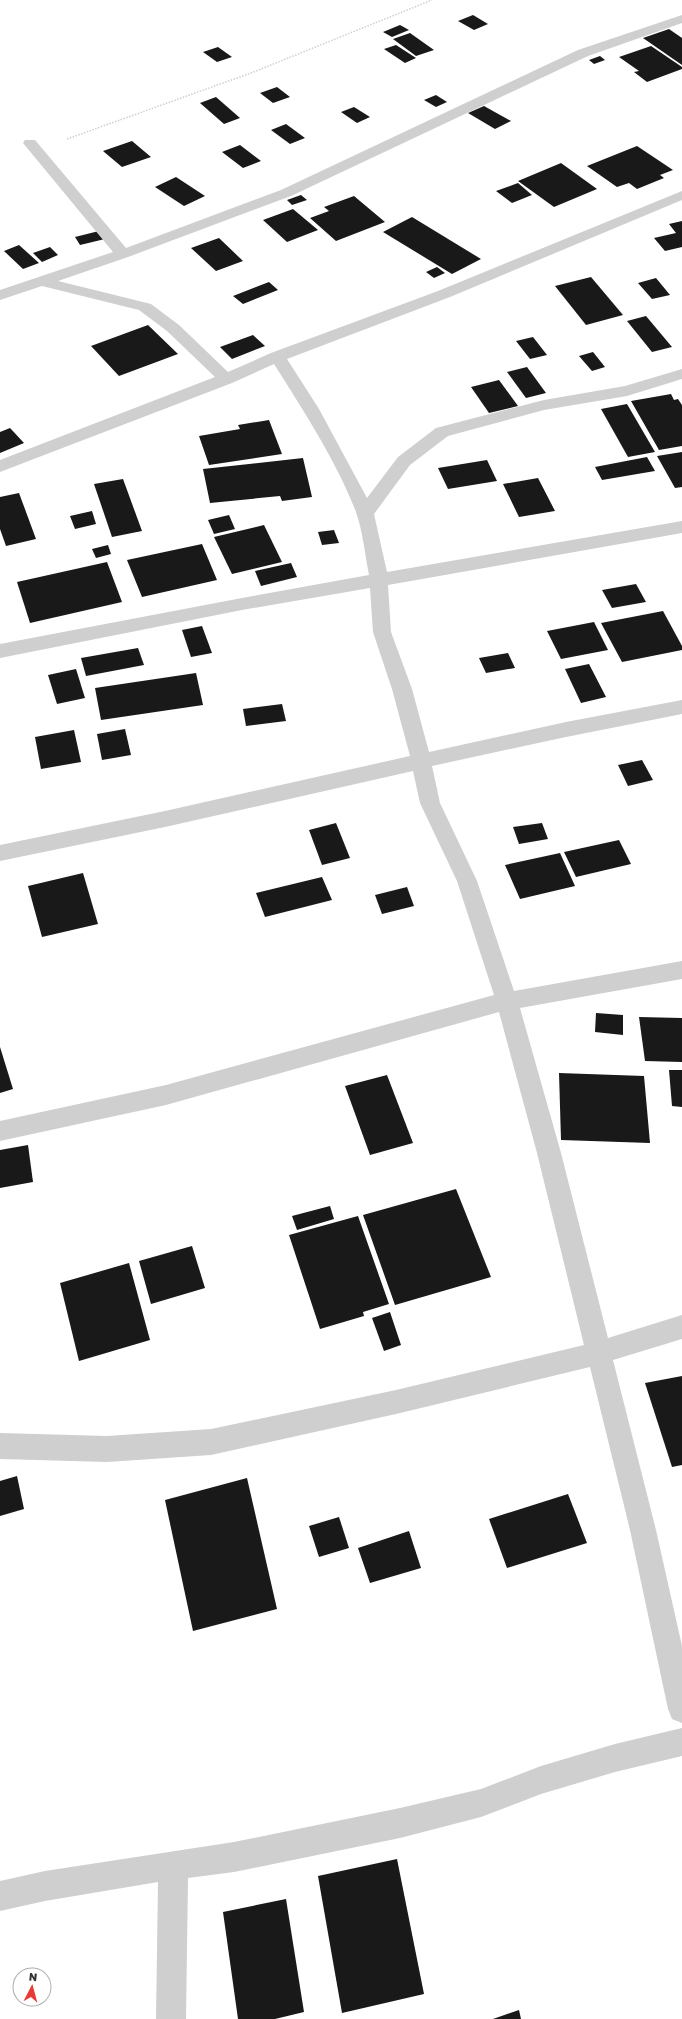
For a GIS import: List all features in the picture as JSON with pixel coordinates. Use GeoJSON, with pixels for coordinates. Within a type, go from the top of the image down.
{"type":"FeatureCollection","features":[{"type":"Feature","properties":{"kind":"street"},"geometry":{"type":"LineString","coordinates":[[0,295],[123,254],[286,193],[583,53],[682,18]]}},
{"type":"Feature","properties":{"kind":"street"},"geometry":{"type":"LineString","coordinates":[[30,143],[123,254]]}},
{"type":"Feature","properties":{"kind":"street"},"geometry":{"type":"LineString","coordinates":[[0,466],[226,379],[277,357],[444,294],[682,195]]}},
{"type":"Feature","properties":{"kind":"street"},"geometry":{"type":"LineString","coordinates":[[41,281],[87,294],[113,298],[145,307],[172,328],[226,379]]}},
{"type":"Feature","properties":{"kind":"street"},"geometry":{"type":"LineString","coordinates":[[277,357],[311,410],[342,465],[365,513],[379,579],[382,632],[402,689],[421,760],[430,803],[467,881],[507,1001],[549,1153],[643,1530],[682,1708]]}},
{"type":"Feature","properties":{"kind":"street"},"geometry":{"type":"LineString","coordinates":[[365,513],[404,461],[442,432],[544,404],[627,391],[682,374]]}},
{"type":"Feature","properties":{"kind":"street"},"geometry":{"type":"LineString","coordinates":[[0,651],[379,579],[682,527]]}},
{"type":"Feature","properties":{"kind":"street"},"geometry":{"type":"LineString","coordinates":[[0,853],[218,807],[421,760],[606,721],[682,707]]}},
{"type":"Feature","properties":{"kind":"street"},"geometry":{"type":"LineString","coordinates":[[0,1131],[166,1095],[507,1001],[682,970]]}},
{"type":"Feature","properties":{"kind":"street"},"geometry":{"type":"LineString","coordinates":[[0,1446],[107,1449],[211,1442],[404,1400],[598,1353],[682,1327]]}},
{"type":"Feature","properties":{"kind":"street"},"geometry":{"type":"LineString","coordinates":[[0,1896],[45,1886],[173,1865],[234,1857],[400,1823],[481,1803],[541,1780],[616,1758],[682,1742]]}},
{"type":"Feature","properties":{"kind":"street"},"geometry":{"type":"LineString","coordinates":[[171,2019],[173,1865]]}},
{"type":"Feature","properties":{"kind":"path"},"geometry":{"type":"LineString","coordinates":[[30,143],[50,145],[164,107],[324,46],[432,0]]}},
{"type":"Feature","properties":{"kind":"building"},"geometry":{"type":"Polygon","coordinates":[[[473,15],[488,24],[474,30],[458,21],[473,15]]]}},
{"type":"Feature","properties":{"kind":"building"},"geometry":{"type":"Polygon","coordinates":[[[400,25],[409,30],[392,37],[383,32],[400,25]]]}},
{"type":"Feature","properties":{"kind":"building"},"geometry":{"type":"Polygon","coordinates":[[[669,29],[682,38],[682,65],[643,38],[669,29]]]}},
{"type":"Feature","properties":{"kind":"building"},"geometry":{"type":"Polygon","coordinates":[[[410,33],[434,50],[416,56],[393,39],[410,33]]]}},
{"type":"Feature","properties":{"kind":"building"},"geometry":{"type":"Polygon","coordinates":[[[396,45],[416,58],[405,63],[384,49],[396,45]]]}},
{"type":"Feature","properties":{"kind":"building"},"geometry":{"type":"Polygon","coordinates":[[[651,46],[682,67],[682,69],[647,82],[634,72],[639,71],[619,57],[651,46]]]}},
{"type":"Feature","properties":{"kind":"building"},"geometry":{"type":"Polygon","coordinates":[[[218,47],[232,57],[217,62],[203,52],[218,47]]]}},
{"type":"Feature","properties":{"kind":"building"},"geometry":{"type":"Polygon","coordinates":[[[600,56],[605,60],[594,64],[589,60],[600,56]]]}},
{"type":"Feature","properties":{"kind":"building"},"geometry":{"type":"Polygon","coordinates":[[[277,87],[290,97],[273,103],[260,93],[277,87]]]}},
{"type":"Feature","properties":{"kind":"building"},"geometry":{"type":"Polygon","coordinates":[[[436,95],[447,102],[436,107],[424,100],[436,95]]]}},
{"type":"Feature","properties":{"kind":"building"},"geometry":{"type":"Polygon","coordinates":[[[216,97],[240,118],[224,124],[200,103],[216,97]]]}},
{"type":"Feature","properties":{"kind":"building"},"geometry":{"type":"Polygon","coordinates":[[[484,106],[511,121],[495,129],[468,113],[484,106]]]}},
{"type":"Feature","properties":{"kind":"building"},"geometry":{"type":"Polygon","coordinates":[[[354,107],[370,117],[357,123],[341,112],[354,107]]]}},
{"type":"Feature","properties":{"kind":"building"},"geometry":{"type":"Polygon","coordinates":[[[286,124],[305,138],[290,144],[271,130],[286,124]]]}},
{"type":"Feature","properties":{"kind":"building"},"geometry":{"type":"Polygon","coordinates":[[[132,141],[151,157],[122,167],[103,151],[132,141]]]}},
{"type":"Feature","properties":{"kind":"building"},"geometry":{"type":"Polygon","coordinates":[[[240,145],[261,161],[243,168],[222,152],[240,145]]]}},
{"type":"Feature","properties":{"kind":"building"},"geometry":{"type":"Polygon","coordinates":[[[637,146],[673,170],[660,175],[664,178],[637,189],[629,183],[617,187],[587,166],[637,146]]]}},
{"type":"Feature","properties":{"kind":"building"},"geometry":{"type":"Polygon","coordinates":[[[561,163],[597,189],[554,207],[518,181],[561,163]]]}},
{"type":"Feature","properties":{"kind":"building"},"geometry":{"type":"Polygon","coordinates":[[[176,177],[205,196],[184,206],[155,187],[176,177]]]}},
{"type":"Feature","properties":{"kind":"building"},"geometry":{"type":"Polygon","coordinates":[[[518,183],[532,195],[512,203],[496,191],[518,183]]]}},
{"type":"Feature","properties":{"kind":"building"},"geometry":{"type":"Polygon","coordinates":[[[301,195],[307,200],[292,205],[287,200],[301,195]]]}},
{"type":"Feature","properties":{"kind":"building"},"geometry":{"type":"Polygon","coordinates":[[[354,196],[385,222],[336,241],[310,218],[329,211],[324,207],[354,196]]]}},
{"type":"Feature","properties":{"kind":"building"},"geometry":{"type":"Polygon","coordinates":[[[293,209],[318,230],[287,242],[263,220],[293,209]]]}},
{"type":"Feature","properties":{"kind":"building"},"geometry":{"type":"Polygon","coordinates":[[[412,217],[481,259],[452,274],[383,232],[412,217]]]}},
{"type":"Feature","properties":{"kind":"building"},"geometry":{"type":"Polygon","coordinates":[[[682,221],[682,247],[665,251],[654,238],[676,233],[669,224],[682,221]]]}},
{"type":"Feature","properties":{"kind":"building"},"geometry":{"type":"Polygon","coordinates":[[[99,231],[105,239],[80,245],[75,237],[99,231]]]}},
{"type":"Feature","properties":{"kind":"building"},"geometry":{"type":"Polygon","coordinates":[[[219,238],[243,261],[216,271],[191,248],[219,238]]]}},
{"type":"Feature","properties":{"kind":"building"},"geometry":{"type":"Polygon","coordinates":[[[19,245],[39,263],[23,269],[4,251],[19,245]]]}},
{"type":"Feature","properties":{"kind":"building"},"geometry":{"type":"Polygon","coordinates":[[[50,247],[58,255],[42,262],[33,253],[50,247]]]}},
{"type":"Feature","properties":{"kind":"building"},"geometry":{"type":"Polygon","coordinates":[[[437,267],[445,273],[434,278],[426,272],[437,267]]]}},
{"type":"Feature","properties":{"kind":"building"},"geometry":{"type":"Polygon","coordinates":[[[591,277],[623,315],[586,325],[555,286],[591,277]]]}},
{"type":"Feature","properties":{"kind":"building"},"geometry":{"type":"Polygon","coordinates":[[[656,278],[670,295],[652,299],[638,283],[656,278]]]}},
{"type":"Feature","properties":{"kind":"building"},"geometry":{"type":"Polygon","coordinates":[[[269,282],[278,290],[243,304],[233,296],[269,282]]]}},
{"type":"Feature","properties":{"kind":"building"},"geometry":{"type":"Polygon","coordinates":[[[646,316],[672,347],[652,352],[627,321],[646,316]]]}},
{"type":"Feature","properties":{"kind":"building"},"geometry":{"type":"Polygon","coordinates":[[[148,325],[178,354],[119,376],[91,346],[148,325]]]}},
{"type":"Feature","properties":{"kind":"building"},"geometry":{"type":"Polygon","coordinates":[[[253,335],[265,346],[232,359],[220,347],[253,335]]]}},
{"type":"Feature","properties":{"kind":"building"},"geometry":{"type":"Polygon","coordinates":[[[533,337],[547,355],[530,359],[516,341],[533,337]]]}},
{"type":"Feature","properties":{"kind":"building"},"geometry":{"type":"Polygon","coordinates":[[[593,352],[605,367],[592,371],[579,356],[593,352]]]}},
{"type":"Feature","properties":{"kind":"building"},"geometry":{"type":"Polygon","coordinates":[[[527,367],[546,393],[526,398],[507,372],[527,367]]]}},
{"type":"Feature","properties":{"kind":"building"},"geometry":{"type":"Polygon","coordinates":[[[499,380],[518,406],[489,413],[471,387],[499,380]]]}},
{"type":"Feature","properties":{"kind":"building"},"geometry":{"type":"Polygon","coordinates":[[[671,394],[674,400],[678,399],[682,405],[682,446],[659,450],[631,401],[671,394]]]}},
{"type":"Feature","properties":{"kind":"building"},"geometry":{"type":"Polygon","coordinates":[[[627,404],[655,452],[628,457],[601,409],[627,404]]]}},
{"type":"Feature","properties":{"kind":"building"},"geometry":{"type":"Polygon","coordinates":[[[269,420],[282,454],[209,465],[199,436],[240,429],[238,425],[269,420]]]}},
{"type":"Feature","properties":{"kind":"building"},"geometry":{"type":"Polygon","coordinates":[[[10,428],[24,443],[0,453],[0,432],[10,428]]]}},
{"type":"Feature","properties":{"kind":"building"},"geometry":{"type":"Polygon","coordinates":[[[682,452],[682,487],[675,488],[657,456],[682,452]]]}},
{"type":"Feature","properties":{"kind":"building"},"geometry":{"type":"Polygon","coordinates":[[[647,457],[655,471],[602,480],[595,467],[647,457]]]}},
{"type":"Feature","properties":{"kind":"building"},"geometry":{"type":"Polygon","coordinates":[[[303,458],[312,497],[282,501],[280,496],[210,503],[203,469],[303,458]]]}},
{"type":"Feature","properties":{"kind":"building"},"geometry":{"type":"Polygon","coordinates":[[[487,460],[497,481],[448,489],[438,468],[487,460]]]}},
{"type":"Feature","properties":{"kind":"building"},"geometry":{"type":"Polygon","coordinates":[[[538,478],[555,511],[519,517],[503,484],[538,478]]]}},
{"type":"Feature","properties":{"kind":"building"},"geometry":{"type":"Polygon","coordinates":[[[123,479],[142,531],[112,537],[94,484],[123,479]]]}},
{"type":"Feature","properties":{"kind":"building"},"geometry":{"type":"Polygon","coordinates":[[[19,493],[36,539],[6,546],[0,529],[0,497],[19,493]]]}},
{"type":"Feature","properties":{"kind":"building"},"geometry":{"type":"Polygon","coordinates":[[[92,511],[96,524],[75,529],[70,516],[92,511]]]}},
{"type":"Feature","properties":{"kind":"building"},"geometry":{"type":"Polygon","coordinates":[[[229,515],[235,529],[214,534],[208,520],[229,515]]]}},
{"type":"Feature","properties":{"kind":"building"},"geometry":{"type":"Polygon","coordinates":[[[264,525],[282,562],[232,574],[214,537],[264,525]]]}},
{"type":"Feature","properties":{"kind":"building"},"geometry":{"type":"Polygon","coordinates":[[[334,530],[339,543],[322,545],[318,532],[334,530]]]}},
{"type":"Feature","properties":{"kind":"building"},"geometry":{"type":"Polygon","coordinates":[[[202,544],[217,580],[142,597],[127,560],[202,544]]]}},
{"type":"Feature","properties":{"kind":"building"},"geometry":{"type":"Polygon","coordinates":[[[108,545],[111,554],[96,558],[92,549],[108,545]]]}},
{"type":"Feature","properties":{"kind":"building"},"geometry":{"type":"Polygon","coordinates":[[[107,562],[122,602],[30,623],[17,582],[107,562]]]}},
{"type":"Feature","properties":{"kind":"building"},"geometry":{"type":"Polygon","coordinates":[[[291,563],[297,577],[261,586],[255,571],[291,563]]]}},
{"type":"Feature","properties":{"kind":"building"},"geometry":{"type":"Polygon","coordinates":[[[636,584],[646,602],[612,608],[602,590],[636,584]]]}},
{"type":"Feature","properties":{"kind":"building"},"geometry":{"type":"Polygon","coordinates":[[[663,611],[682,646],[682,650],[622,662],[601,623],[663,611]]]}},
{"type":"Feature","properties":{"kind":"building"},"geometry":{"type":"Polygon","coordinates":[[[594,622],[608,650],[561,659],[547,631],[594,622]]]}},
{"type":"Feature","properties":{"kind":"building"},"geometry":{"type":"Polygon","coordinates":[[[202,626],[212,653],[191,657],[182,630],[202,626]]]}},
{"type":"Feature","properties":{"kind":"building"},"geometry":{"type":"Polygon","coordinates":[[[138,648],[144,665],[86,676],[81,658],[138,648]]]}},
{"type":"Feature","properties":{"kind":"building"},"geometry":{"type":"Polygon","coordinates":[[[508,653],[515,668],[486,673],[479,658],[508,653]]]}},
{"type":"Feature","properties":{"kind":"building"},"geometry":{"type":"Polygon","coordinates":[[[589,664],[606,697],[581,703],[565,669],[589,664]]]}},
{"type":"Feature","properties":{"kind":"building"},"geometry":{"type":"Polygon","coordinates":[[[76,669],[85,698],[57,704],[48,675],[76,669]]]}},
{"type":"Feature","properties":{"kind":"building"},"geometry":{"type":"Polygon","coordinates":[[[196,673],[203,705],[101,720],[95,688],[196,673]]]}},
{"type":"Feature","properties":{"kind":"building"},"geometry":{"type":"Polygon","coordinates":[[[282,704],[286,721],[246,726],[243,709],[282,704]]]}},
{"type":"Feature","properties":{"kind":"building"},"geometry":{"type":"Polygon","coordinates":[[[125,729],[131,755],[102,760],[97,734],[125,729]]]}},
{"type":"Feature","properties":{"kind":"building"},"geometry":{"type":"Polygon","coordinates":[[[74,730],[81,762],[41,769],[35,737],[74,730]]]}},
{"type":"Feature","properties":{"kind":"building"},"geometry":{"type":"Polygon","coordinates":[[[642,760],[653,780],[628,786],[618,765],[642,760]]]}},
{"type":"Feature","properties":{"kind":"building"},"geometry":{"type":"Polygon","coordinates":[[[336,823],[350,858],[322,865],[309,830],[336,823]]]}},
{"type":"Feature","properties":{"kind":"building"},"geometry":{"type":"Polygon","coordinates":[[[542,823],[548,839],[519,844],[513,827],[542,823]]]}},
{"type":"Feature","properties":{"kind":"building"},"geometry":{"type":"Polygon","coordinates":[[[619,840],[631,864],[576,877],[564,852],[619,840]]]}},
{"type":"Feature","properties":{"kind":"building"},"geometry":{"type":"Polygon","coordinates":[[[560,853],[575,886],[520,899],[505,865],[560,853]]]}},
{"type":"Feature","properties":{"kind":"building"},"geometry":{"type":"Polygon","coordinates":[[[83,873],[98,924],[42,937],[28,886],[83,873]]]}},
{"type":"Feature","properties":{"kind":"building"},"geometry":{"type":"Polygon","coordinates":[[[322,877],[332,900],[265,917],[256,893],[322,877]]]}},
{"type":"Feature","properties":{"kind":"building"},"geometry":{"type":"Polygon","coordinates":[[[407,887],[414,906],[382,914],[375,895],[407,887]]]}},
{"type":"Feature","properties":{"kind":"building"},"geometry":{"type":"Polygon","coordinates":[[[596,1013],[623,1015],[623,1035],[595,1032],[596,1013]]]}},
{"type":"Feature","properties":{"kind":"building"},"geometry":{"type":"Polygon","coordinates":[[[639,1017],[682,1018],[682,1062],[645,1061],[639,1017]]]}},
{"type":"Feature","properties":{"kind":"building"},"geometry":{"type":"Polygon","coordinates":[[[0,1047],[13,1089],[0,1093],[0,1047]]]}},
{"type":"Feature","properties":{"kind":"building"},"geometry":{"type":"Polygon","coordinates":[[[669,1070],[682,1070],[682,1107],[672,1106],[669,1070]]]}},
{"type":"Feature","properties":{"kind":"building"},"geometry":{"type":"Polygon","coordinates":[[[559,1073],[644,1076],[650,1143],[561,1140],[559,1073]]]}},
{"type":"Feature","properties":{"kind":"building"},"geometry":{"type":"Polygon","coordinates":[[[387,1075],[413,1143],[370,1155],[345,1086],[387,1075]]]}},
{"type":"Feature","properties":{"kind":"building"},"geometry":{"type":"Polygon","coordinates":[[[28,1145],[33,1182],[0,1188],[0,1150],[28,1145]]]}},
{"type":"Feature","properties":{"kind":"building"},"geometry":{"type":"Polygon","coordinates":[[[456,1189],[491,1277],[395,1305],[363,1215],[456,1189]]]}},
{"type":"Feature","properties":{"kind":"building"},"geometry":{"type":"Polygon","coordinates":[[[330,1206],[334,1219],[297,1230],[292,1216],[330,1206]]]}},
{"type":"Feature","properties":{"kind":"building"},"geometry":{"type":"Polygon","coordinates":[[[358,1216],[389,1304],[363,1312],[364,1316],[320,1329],[289,1235],[358,1216]]]}},
{"type":"Feature","properties":{"kind":"building"},"geometry":{"type":"Polygon","coordinates":[[[192,1246],[205,1288],[151,1304],[139,1261],[192,1246]]]}},
{"type":"Feature","properties":{"kind":"building"},"geometry":{"type":"Polygon","coordinates":[[[129,1263],[150,1340],[79,1361],[60,1283],[129,1263]]]}},
{"type":"Feature","properties":{"kind":"building"},"geometry":{"type":"Polygon","coordinates":[[[390,1312],[401,1345],[384,1351],[372,1318],[390,1312]]]}},
{"type":"Feature","properties":{"kind":"building"},"geometry":{"type":"Polygon","coordinates":[[[682,1376],[682,1465],[672,1467],[645,1383],[682,1376]]]}},
{"type":"Feature","properties":{"kind":"building"},"geometry":{"type":"Polygon","coordinates":[[[17,1476],[24,1509],[0,1516],[0,1481],[17,1476]]]}},
{"type":"Feature","properties":{"kind":"building"},"geometry":{"type":"Polygon","coordinates":[[[247,1478],[277,1609],[193,1631],[165,1500],[247,1478]]]}},
{"type":"Feature","properties":{"kind":"building"},"geometry":{"type":"Polygon","coordinates":[[[568,1494],[587,1543],[507,1568],[489,1519],[568,1494]]]}},
{"type":"Feature","properties":{"kind":"building"},"geometry":{"type":"Polygon","coordinates":[[[339,1517],[349,1548],[319,1557],[309,1526],[339,1517]]]}},
{"type":"Feature","properties":{"kind":"building"},"geometry":{"type":"Polygon","coordinates":[[[409,1531],[421,1568],[370,1583],[358,1548],[409,1531]]]}},
{"type":"Feature","properties":{"kind":"building"},"geometry":{"type":"Polygon","coordinates":[[[397,1859],[424,1994],[342,2013],[318,1876],[397,1859]]]}},
{"type":"Feature","properties":{"kind":"building"},"geometry":{"type":"Polygon","coordinates":[[[286,1899],[304,2012],[275,2019],[238,2019],[223,1912],[286,1899]]]}},
{"type":"Feature","properties":{"kind":"building"},"geometry":{"type":"Polygon","coordinates":[[[519,2010],[521,2019],[493,2019],[519,2010]]]}}]}
